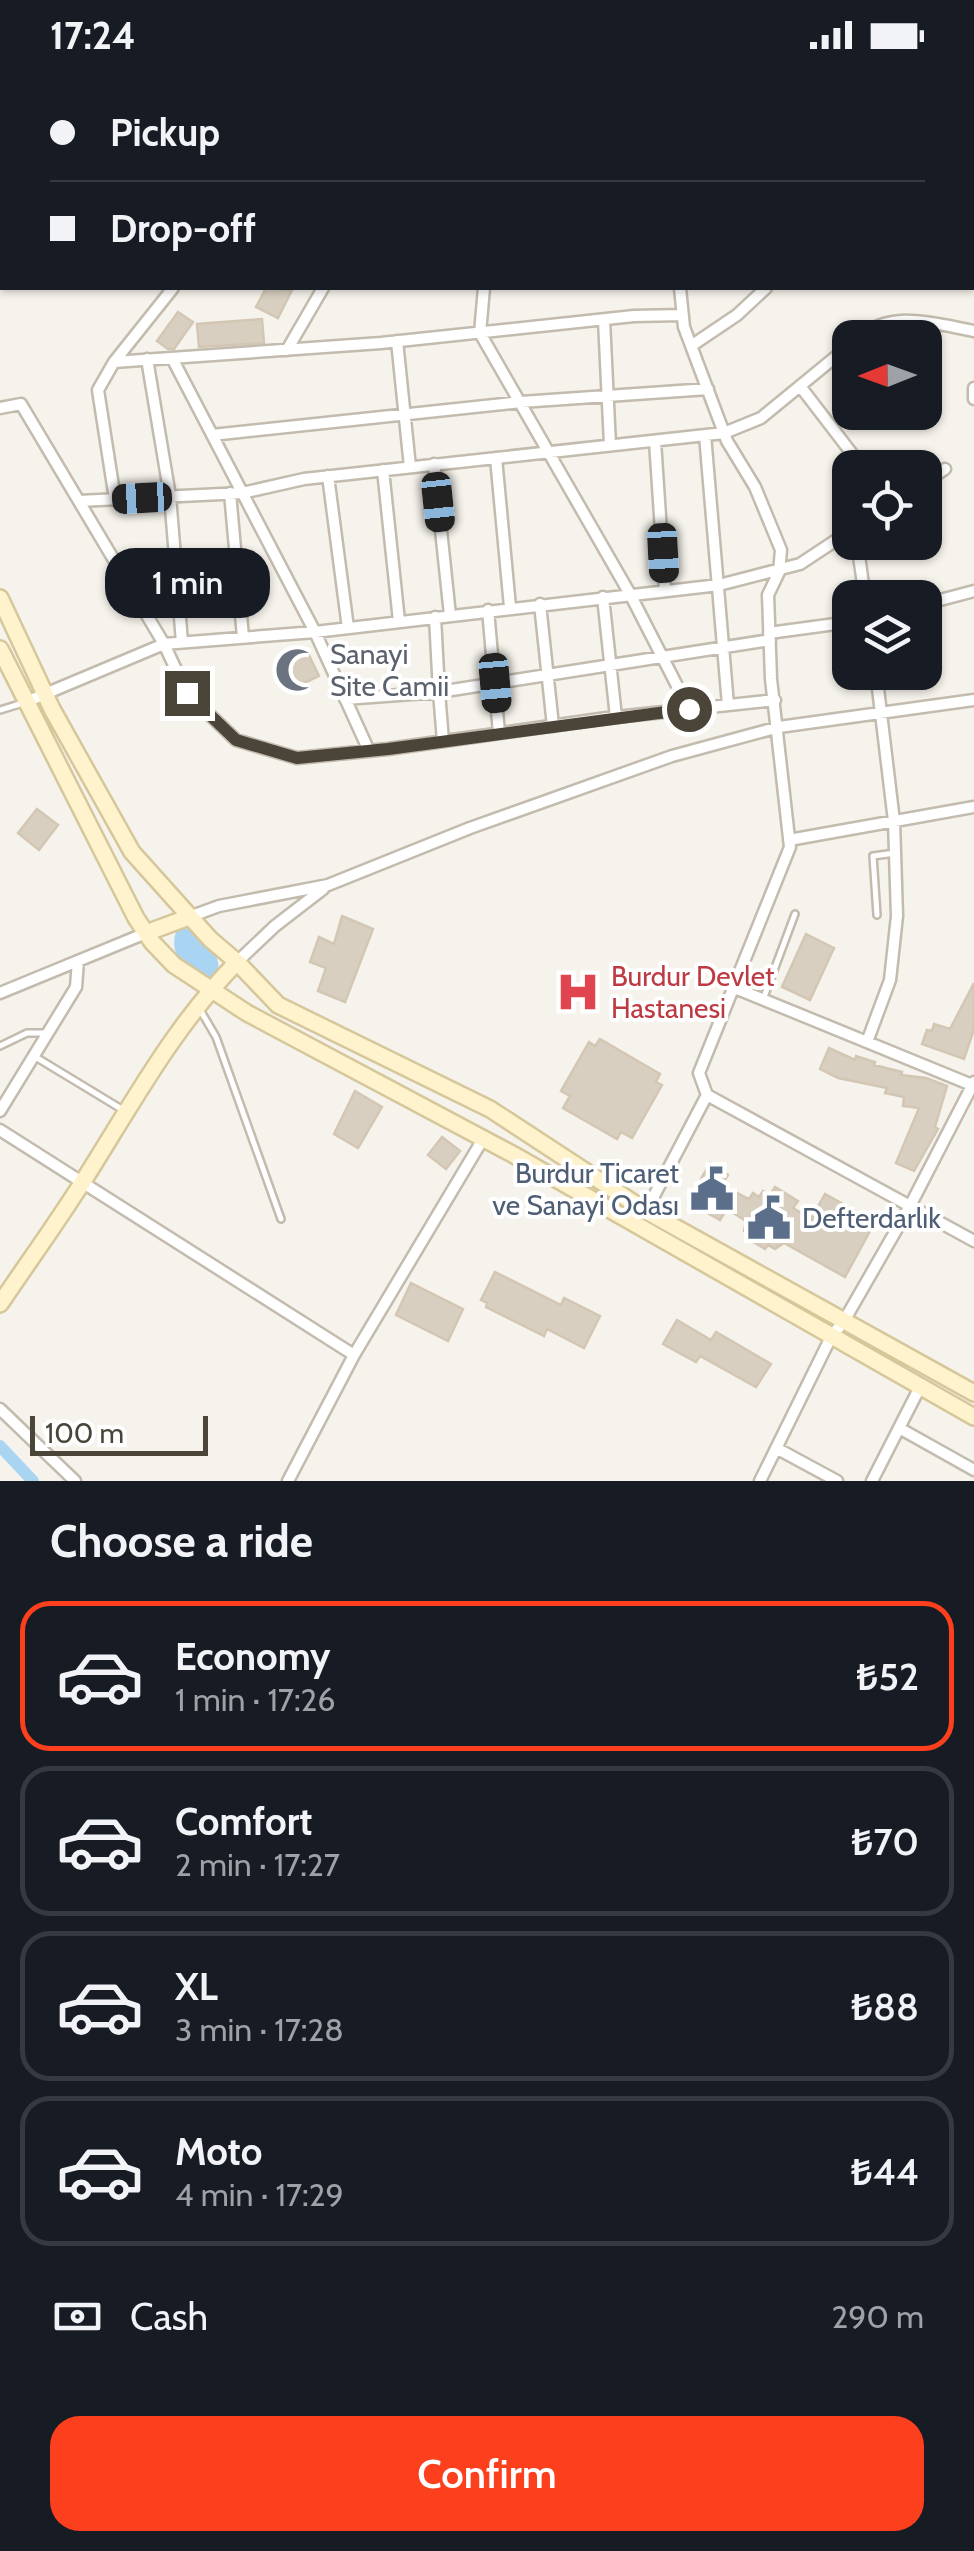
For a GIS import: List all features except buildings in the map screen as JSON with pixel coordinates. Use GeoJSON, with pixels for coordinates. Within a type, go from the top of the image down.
{"type":"FeatureCollection","features":[{"type":"Feature","properties":{"kind":"main road"},"geometry":{"type":"LineString","coordinates":[[0,598],[45,694],[132,852],[278,1005],[490,1109],[646,1210],[973,1390]]}},
{"type":"Feature","properties":{"kind":"main road"},"geometry":{"type":"LineString","coordinates":[[0,649],[96,844],[146,933],[174,965],[278,1031],[483,1139],[974,1418]]}},
{"type":"Feature","properties":{"kind":"main road"},"geometry":{"type":"LineString","coordinates":[[146,933],[190,917]]}},
{"type":"Feature","properties":{"kind":"main road"},"geometry":{"type":"LineString","coordinates":[[0,1304],[82,1183],[160,1054],[210,989],[237,962]]}},
{"type":"Feature","properties":{"kind":"street"},"geometry":{"type":"LineString","coordinates":[[114,499],[98,390],[114,362],[171,290]]}},
{"type":"Feature","properties":{"kind":"street"},"geometry":{"type":"LineString","coordinates":[[286,350],[322,290]]}},
{"type":"Feature","properties":{"kind":"street"},"geometry":{"type":"LineString","coordinates":[[484,290],[480,332],[630,594],[689,709]]}},
{"type":"Feature","properties":{"kind":"street"},"geometry":{"type":"LineString","coordinates":[[680,290],[691,346],[724,434],[755,487],[781,550],[779,572],[768,595],[769,636],[790,847],[698,1073],[706,1095],[974,1241]]}},
{"type":"Feature","properties":{"kind":"street"},"geometry":{"type":"LineString","coordinates":[[691,346],[764,290]]}},
{"type":"Feature","properties":{"kind":"street"},"geometry":{"type":"LineString","coordinates":[[114,362],[397,342],[682,315]]}},
{"type":"Feature","properties":{"kind":"street"},"geometry":{"type":"LineString","coordinates":[[604,320],[610,446]]}},
{"type":"Feature","properties":{"kind":"street"},"geometry":{"type":"LineString","coordinates":[[942,326],[974,331]]}},
{"type":"Feature","properties":{"kind":"street"},"geometry":{"type":"LineString","coordinates":[[397,342],[410,467]]}},
{"type":"Feature","properties":{"kind":"street"},"geometry":{"type":"LineString","coordinates":[[172,358],[212,435],[236,493],[315,632],[370,751]]}},
{"type":"Feature","properties":{"kind":"street"},"geometry":{"type":"LineString","coordinates":[[148,359],[170,496],[182,642]]}},
{"type":"Feature","properties":{"kind":"street"},"geometry":{"type":"LineString","coordinates":[[78,500],[236,493],[328,476],[724,434],[761,418],[832,360]]}},
{"type":"Feature","properties":{"kind":"street"},"geometry":{"type":"LineString","coordinates":[[800,386],[849,450]]}},
{"type":"Feature","properties":{"kind":"street"},"geometry":{"type":"LineString","coordinates":[[974,388],[974,398]]}},
{"type":"Feature","properties":{"kind":"street"},"geometry":{"type":"LineString","coordinates":[[212,435],[521,402],[708,389]]}},
{"type":"Feature","properties":{"kind":"street"},"geometry":{"type":"LineString","coordinates":[[0,408],[21,404],[164,644],[187,693],[236,740],[297,758],[774,700]]}},
{"type":"Feature","properties":{"kind":"street"},"geometry":{"type":"LineString","coordinates":[[705,435],[728,705]]}},
{"type":"Feature","properties":{"kind":"street"},"geometry":{"type":"LineString","coordinates":[[656,440],[665,591]]}},
{"type":"Feature","properties":{"kind":"street"},"geometry":{"type":"LineString","coordinates":[[496,458],[510,607]]}},
{"type":"Feature","properties":{"kind":"street"},"geometry":{"type":"LineString","coordinates":[[434,464],[450,615]]}},
{"type":"Feature","properties":{"kind":"street"},"geometry":{"type":"LineString","coordinates":[[383,470],[400,622]]}},
{"type":"Feature","properties":{"kind":"street"},"geometry":{"type":"LineString","coordinates":[[328,476],[348,628]]}},
{"type":"Feature","properties":{"kind":"street"},"geometry":{"type":"LineString","coordinates":[[236,493],[242,637]]}},
{"type":"Feature","properties":{"kind":"street"},"geometry":{"type":"LineString","coordinates":[[26,702],[164,644],[315,632],[719,585],[779,572],[800,564],[832,543]]}},
{"type":"Feature","properties":{"kind":"street"},"geometry":{"type":"LineString","coordinates":[[942,599],[974,591]]}},
{"type":"Feature","properties":{"kind":"street"},"geometry":{"type":"LineString","coordinates":[[603,597],[616,717]]}},
{"type":"Feature","properties":{"kind":"street"},"geometry":{"type":"LineString","coordinates":[[540,604],[553,726]]}},
{"type":"Feature","properties":{"kind":"street"},"geometry":{"type":"LineString","coordinates":[[488,610],[499,733]]}},
{"type":"Feature","properties":{"kind":"street"},"geometry":{"type":"LineString","coordinates":[[435,617],[443,742]]}},
{"type":"Feature","properties":{"kind":"street"},"geometry":{"type":"LineString","coordinates":[[345,698],[439,692],[724,647],[832,625]]}},
{"type":"Feature","properties":{"kind":"street"},"geometry":{"type":"LineString","coordinates":[[867,1042],[890,980],[896,916],[894,821],[879,690]]}},
{"type":"Feature","properties":{"kind":"street"},"geometry":{"type":"LineString","coordinates":[[190,917],[219,906],[328,886],[470,828],[672,756],[778,727],[974,700]]}},
{"type":"Feature","properties":{"kind":"street"},"geometry":{"type":"LineString","coordinates":[[789,840],[974,807]]}},
{"type":"Feature","properties":{"kind":"street"},"geometry":{"type":"LineString","coordinates":[[237,962],[328,886]]}},
{"type":"Feature","properties":{"kind":"street"},"geometry":{"type":"LineString","coordinates":[[0,993],[146,933]]}},
{"type":"Feature","properties":{"kind":"street"},"geometry":{"type":"LineString","coordinates":[[0,1111],[76,987],[78,961]]}},
{"type":"Feature","properties":{"kind":"street"},"geometry":{"type":"LineString","coordinates":[[734,988],[973,1084],[910,1206],[831,1337],[760,1481]]}},
{"type":"Feature","properties":{"kind":"street"},"geometry":{"type":"LineString","coordinates":[[646,1210],[706,1095]]}},
{"type":"Feature","properties":{"kind":"street"},"geometry":{"type":"LineString","coordinates":[[0,1130],[354,1355]]}},
{"type":"Feature","properties":{"kind":"street"},"geometry":{"type":"LineString","coordinates":[[288,1481],[354,1355],[483,1139]]}},
{"type":"Feature","properties":{"kind":"street"},"geometry":{"type":"LineString","coordinates":[[872,1481],[920,1387]]}},
{"type":"Feature","properties":{"kind":"street"},"geometry":{"type":"LineString","coordinates":[[0,1409],[75,1481]]}},
{"type":"Feature","properties":{"kind":"street"},"geometry":{"type":"LineString","coordinates":[[898,1428],[974,1470]]}},
{"type":"Feature","properties":{"kind":"street"},"geometry":{"type":"LineString","coordinates":[[776,1448],[837,1481]]}},
{"type":"Feature","properties":{"kind":"lane"},"geometry":{"type":"LineString","coordinates":[[0,710],[26,702]]}},
{"type":"Feature","properties":{"kind":"lane"},"geometry":{"type":"LineString","coordinates":[[877,915],[873,856],[895,853]]}},
{"type":"Feature","properties":{"kind":"lane"},"geometry":{"type":"LineString","coordinates":[[763,1000],[794,914]]}},
{"type":"Feature","properties":{"kind":"lane"},"geometry":{"type":"LineString","coordinates":[[198,1005],[216,1036],[281,1219]]}},
{"type":"Feature","properties":{"kind":"lane"},"geometry":{"type":"LineString","coordinates":[[0,1046],[27,1033],[48,1034]]}},
{"type":"Feature","properties":{"kind":"lane"},"geometry":{"type":"LineString","coordinates":[[34,1056],[126,1112]]}},
{"type":"Feature","properties":{"kind":"water"},"geometry":{"type":"Polygon","coordinates":[[[184,928],[199,934],[216,954],[216,978],[198,977],[178,959],[174,941],[176,932],[184,928]]]}},
{"type":"Feature","properties":{"kind":"waterway"},"geometry":{"type":"LineString","coordinates":[[0,1446],[33,1481]]}},
{"type":"Feature","properties":{"kind":"place","name":"Sanayi Site Camii"},"geometry":{"type":"Point","coordinates":[297,670]}},
{"type":"Feature","properties":{"kind":"place","name":"Burdur Devlet Hastanesi"},"geometry":{"type":"Point","coordinates":[578,992]}},
{"type":"Feature","properties":{"kind":"place","name":"Burdur Ticaret ve Sanayi Odası"},"geometry":{"type":"Point","coordinates":[712,1189]}},
{"type":"Feature","properties":{"kind":"place","name":"Defterdarlık"},"geometry":{"type":"Point","coordinates":[769,1218]}},
{"type":"Feature","properties":{"kind":"route"},"geometry":{"type":"LineString","coordinates":[[187,693],[236,740],[297,758],[689,709]]}}]}
